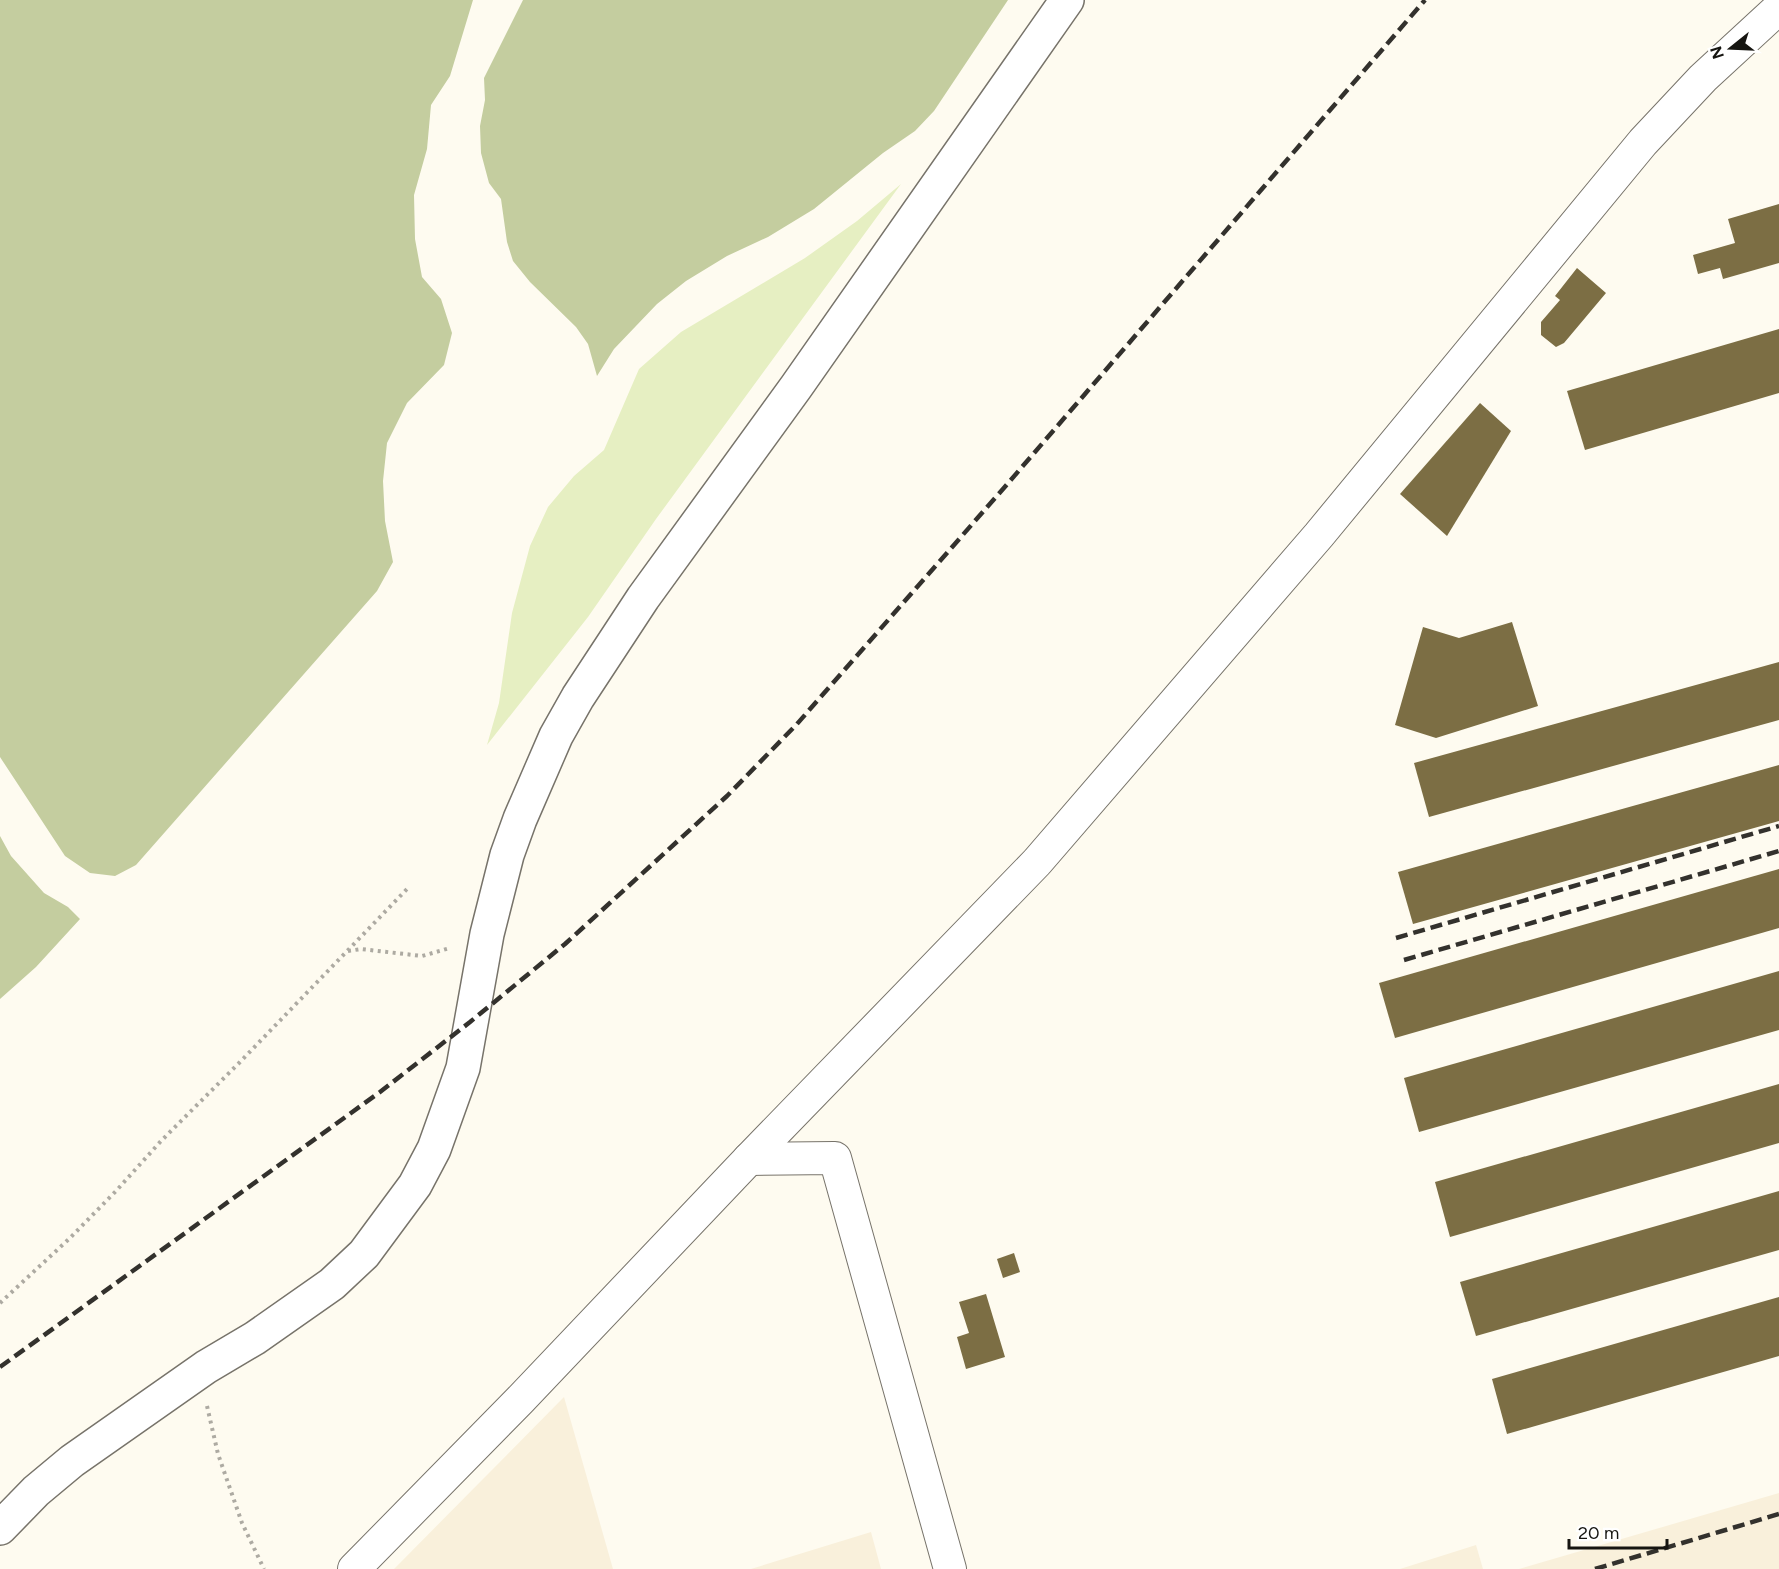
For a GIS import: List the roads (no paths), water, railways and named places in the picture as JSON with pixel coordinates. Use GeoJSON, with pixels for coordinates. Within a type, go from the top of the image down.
{"type":"FeatureCollection","features":[{"type":"Feature","properties":{"kind":"main road"},"geometry":{"type":"LineString","coordinates":[[0,1528],[36,1491],[72,1461],[206,1367],[255,1338],[332,1284],[364,1254],[415,1185],[434,1149],[463,1068],[487,934],[507,855],[556,736],[578,697],[642,598],[803,377],[1067,0]]}},
{"type":"Feature","properties":{"kind":"street"},"geometry":{"type":"LineString","coordinates":[[354,1569],[520,1400],[749,1159],[1037,862],[1319,535],[1644,142],[1703,78],[1779,8]]}},
{"type":"Feature","properties":{"kind":"street"},"geometry":{"type":"LineString","coordinates":[[749,1159],[835,1158],[950,1569]]}},
{"type":"Feature","properties":{"kind":"railway"},"geometry":{"type":"LineString","coordinates":[[0,1367],[380,1092],[470,1022],[565,944],[727,796],[797,724],[1425,0]]}},
{"type":"Feature","properties":{"kind":"railway"},"geometry":{"type":"LineString","coordinates":[[1396,938],[1779,826]]}},
{"type":"Feature","properties":{"kind":"railway"},"geometry":{"type":"LineString","coordinates":[[1404,960],[1779,851]]}},
{"type":"Feature","properties":{"kind":"railway"},"geometry":{"type":"LineString","coordinates":[[1595,1569],[1779,1514]]}}]}
